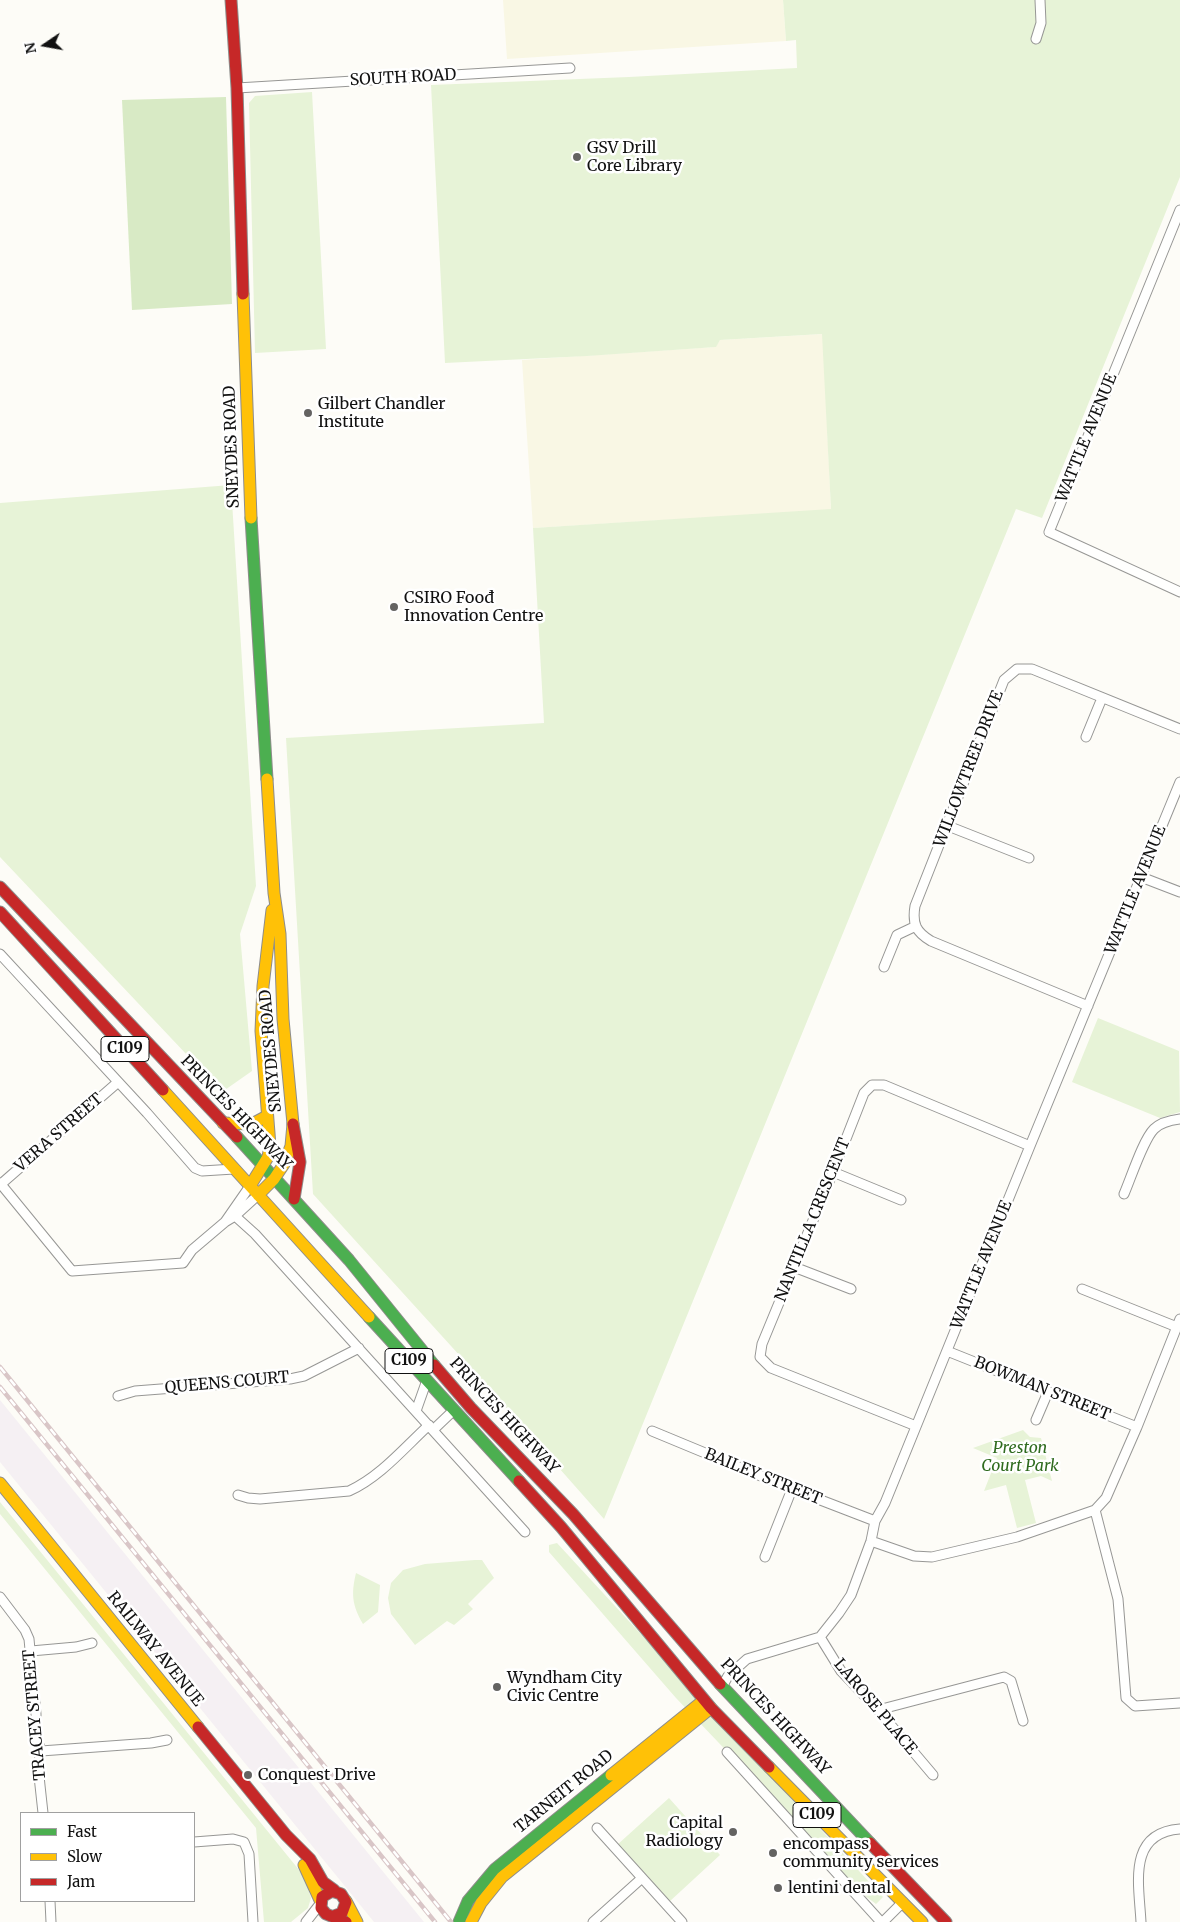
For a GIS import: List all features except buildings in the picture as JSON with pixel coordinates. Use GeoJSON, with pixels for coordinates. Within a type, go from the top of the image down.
{"type":"FeatureCollection","features":[{"type":"Feature","properties":{"kind":"main road","name":"SNEYDES ROAD"},"geometry":{"type":"LineString","coordinates":[[232,0],[237,88],[248,469],[274,893],[280,934],[283,1019],[293,1124],[293,1139],[289,1153],[276,1178],[254,1190]]}},
{"type":"Feature","properties":{"kind":"main road","name":"PRINCES HIGHWAY"},"geometry":{"type":"LineString","coordinates":[[0,887],[276,1178],[349,1260],[471,1408],[574,1514],[722,1687],[946,1922]]}},
{"type":"Feature","properties":{"kind":"main road","name":"SNEYDES ROAD"},"geometry":{"type":"LineString","coordinates":[[254,1190],[263,1164],[268,1157],[270,1146],[262,1070],[261,1029],[274,893]]}},
{"type":"Feature","properties":{"kind":"main road","name":"PRINCES HIGHWAY"},"geometry":{"type":"LineString","coordinates":[[0,912],[561,1527],[708,1704],[922,1922]]}},
{"type":"Feature","properties":{"kind":"main road"},"geometry":{"type":"LineString","coordinates":[[223,1123],[252,1126],[260,1123],[267,1116]]}},
{"type":"Feature","properties":{"kind":"main road"},"geometry":{"type":"LineString","coordinates":[[293,1124],[298,1145],[300,1171],[294,1199]]}},
{"type":"Feature","properties":{"kind":"main road"},"geometry":{"type":"LineString","coordinates":[[451,1385],[454,1410]]}},
{"type":"Feature","properties":{"kind":"main road","name":"RAILWAY AVENUE"},"geometry":{"type":"LineString","coordinates":[[0,1483],[286,1835],[310,1859],[323,1882],[334,1890]]}},
{"type":"Feature","properties":{"kind":"main road"},"geometry":{"type":"LineString","coordinates":[[561,1527],[574,1514]]}},
{"type":"Feature","properties":{"kind":"main road","name":"TARNEIT ROAD"},"geometry":{"type":"LineString","coordinates":[[459,1922],[468,1901],[478,1886],[498,1873],[708,1704],[722,1687]]}},
{"type":"Feature","properties":{"kind":"main road","name":"RAILWAY AVENUE"},"geometry":{"type":"LineString","coordinates":[[286,1835],[308,1872],[320,1902]]}},
{"type":"Feature","properties":{"kind":"main road","name":"TARNEIT ROAD"},"geometry":{"type":"LineString","coordinates":[[471,1922],[498,1873]]}},
{"type":"Feature","properties":{"kind":"main road"},"geometry":{"type":"LineString","coordinates":[[903,1902],[916,1889]]}},
{"type":"Feature","properties":{"kind":"main road"},"geometry":{"type":"LineString","coordinates":[[346,1922],[323,1911],[320,1902],[324,1894],[334,1890],[342,1894],[357,1922]]}},
{"type":"Feature","properties":{"kind":"main road"},"geometry":{"type":"LineString","coordinates":[[332,1916],[342,1913],[346,1901]]}},
{"type":"Feature","properties":{"kind":"street"},"geometry":{"type":"LineString","coordinates":[[1036,39],[1041,23],[1040,0]]}},
{"type":"Feature","properties":{"kind":"street","name":"SOUTH ROAD"},"geometry":{"type":"LineString","coordinates":[[237,88],[570,68]]}},
{"type":"Feature","properties":{"kind":"street","name":"WATTLE AVENUE"},"geometry":{"type":"LineString","coordinates":[[1180,210],[1049,532],[1180,592]]}},
{"type":"Feature","properties":{"kind":"street","name":"WILLOWTREE DRIVE"},"geometry":{"type":"LineString","coordinates":[[916,926],[913,917],[915,906],[1004,680],[1017,669],[1032,669],[1180,729]]}},
{"type":"Feature","properties":{"kind":"street"},"geometry":{"type":"LineString","coordinates":[[1086,737],[1102,698]]}},
{"type":"Feature","properties":{"kind":"street","name":"WATTLE AVENUE"},"geometry":{"type":"LineString","coordinates":[[820,1637],[851,1595],[871,1541],[875,1521],[885,1503],[1180,782]]}},
{"type":"Feature","properties":{"kind":"street"},"geometry":{"type":"LineString","coordinates":[[948,826],[1029,858]]}},
{"type":"Feature","properties":{"kind":"street"},"geometry":{"type":"LineString","coordinates":[[1141,877],[1180,892]]}},
{"type":"Feature","properties":{"kind":"street"},"geometry":{"type":"LineString","coordinates":[[884,967],[897,935],[916,926],[920,934],[931,941],[1088,1006]]}},
{"type":"Feature","properties":{"kind":"street"},"geometry":{"type":"LineString","coordinates":[[0,954],[147,1113],[195,1168],[202,1171],[235,1169]]}},
{"type":"Feature","properties":{"kind":"street","name":"VERA STREET"},"geometry":{"type":"LineString","coordinates":[[1,1183],[117,1082]]}},
{"type":"Feature","properties":{"kind":"street","name":"NANTILLA CRESCENT"},"geometry":{"type":"LineString","coordinates":[[916,1426],[772,1368],[760,1357],[762,1344],[864,1093],[872,1085],[884,1085],[1030,1146]]}},
{"type":"Feature","properties":{"kind":"street"},"geometry":{"type":"LineString","coordinates":[[1124,1194],[1145,1143],[1154,1128],[1170,1120],[1180,1118]]}},
{"type":"Feature","properties":{"kind":"street"},"geometry":{"type":"LineString","coordinates":[[833,1172],[901,1200]]}},
{"type":"Feature","properties":{"kind":"street"},"geometry":{"type":"LineString","coordinates":[[1,1183],[72,1271],[183,1263],[192,1250],[225,1222],[254,1190]]}},
{"type":"Feature","properties":{"kind":"street"},"geometry":{"type":"LineString","coordinates":[[225,1222],[235,1216],[254,1190]]}},
{"type":"Feature","properties":{"kind":"street"},"geometry":{"type":"LineString","coordinates":[[235,1216],[255,1234],[525,1532]]}},
{"type":"Feature","properties":{"kind":"street"},"geometry":{"type":"LineString","coordinates":[[794,1267],[851,1289]]}},
{"type":"Feature","properties":{"kind":"street"},"geometry":{"type":"LineString","coordinates":[[871,1541],[914,1556],[932,1557],[1017,1537],[1095,1510],[1106,1498],[1137,1427],[1178,1323],[1082,1289]]}},
{"type":"Feature","properties":{"kind":"street","name":"QUEENS COURT"},"geometry":{"type":"LineString","coordinates":[[118,1396],[135,1391],[290,1379],[304,1376],[359,1348]]}},
{"type":"Feature","properties":{"kind":"street","name":"BOWMAN STREET"},"geometry":{"type":"LineString","coordinates":[[947,1351],[1137,1427]]}},
{"type":"Feature","properties":{"kind":"street","name":"PRINCES HIGHWAY"},"geometry":{"type":"LineString","coordinates":[[416,1411],[427,1380]]}},
{"type":"Feature","properties":{"kind":"street"},"geometry":{"type":"LineString","coordinates":[[1036,1420],[1048,1392]]}},
{"type":"Feature","properties":{"kind":"street","name":"PRINCES HIGHWAY"},"geometry":{"type":"LineString","coordinates":[[238,1495],[260,1499],[349,1491],[376,1474],[454,1410]]}},
{"type":"Feature","properties":{"kind":"street","name":"BAILEY STREET"},"geometry":{"type":"LineString","coordinates":[[652,1431],[875,1521]]}},
{"type":"Feature","properties":{"kind":"street"},"geometry":{"type":"LineString","coordinates":[[765,1557],[792,1489]]}},
{"type":"Feature","properties":{"kind":"street"},"geometry":{"type":"LineString","coordinates":[[1095,1510],[1118,1599],[1126,1698],[1135,1706],[1180,1703]]}},
{"type":"Feature","properties":{"kind":"street","name":"TRACEY STREET"},"geometry":{"type":"LineString","coordinates":[[0,1597],[25,1630],[31,1650],[36,1736],[40,1751],[38,1767],[43,1812]]}},
{"type":"Feature","properties":{"kind":"street"},"geometry":{"type":"LineString","coordinates":[[722,1687],[728,1676],[747,1659],[820,1637]]}},
{"type":"Feature","properties":{"kind":"street","name":"LAROSE PLACE"},"geometry":{"type":"LineString","coordinates":[[820,1637],[841,1671],[878,1710],[933,1775]]}},
{"type":"Feature","properties":{"kind":"street"},"geometry":{"type":"LineString","coordinates":[[31,1650],[76,1647],[92,1642]]}},
{"type":"Feature","properties":{"kind":"street"},"geometry":{"type":"LineString","coordinates":[[878,1710],[1004,1677],[1011,1681],[1023,1721]]}},
{"type":"Feature","properties":{"kind":"street"},"geometry":{"type":"LineString","coordinates":[[40,1751],[152,1743],[167,1740]]}},
{"type":"Feature","properties":{"kind":"street"},"geometry":{"type":"LineString","coordinates":[[727,1752],[882,1922],[903,1902]]}},
{"type":"Feature","properties":{"kind":"street"},"geometry":{"type":"LineString","coordinates":[[597,1828],[682,1922]]}},
{"type":"Feature","properties":{"kind":"street"},"geometry":{"type":"LineString","coordinates":[[1141,1922],[1138,1865],[1147,1843],[1167,1830],[1180,1829]]}},
{"type":"Feature","properties":{"kind":"street"},"geometry":{"type":"LineString","coordinates":[[195,1842],[233,1839],[244,1842],[249,1854],[253,1922]]}},
{"type":"Feature","properties":{"kind":"street"},"geometry":{"type":"LineString","coordinates":[[594,1922],[642,1878]]}},
{"type":"Feature","properties":{"kind":"street"},"geometry":{"type":"LineString","coordinates":[[50,1902],[51,1922]]}},
{"type":"Feature","properties":{"kind":"street"},"geometry":{"type":"LineString","coordinates":[[306,1922],[320,1902]]}},
{"type":"Feature","properties":{"kind":"street"},"geometry":{"type":"LineString","coordinates":[[320,1922],[332,1916]]}},
{"type":"Feature","properties":{"kind":"shaded area"},"geometry":{"type":"Polygon","coordinates":[[[503,0],[783,0],[786,41],[507,59],[503,0]]]}},
{"type":"Feature","properties":{"kind":"shaded area"},"geometry":{"type":"Polygon","coordinates":[[[823,334],[831,510],[533,528],[522,360],[715,347],[720,340],[823,334]]]}},
{"type":"Feature","properties":{"kind":"shaded area"},"geometry":{"type":"Polygon","coordinates":[[[0,1400],[424,1922],[374,1922],[0,1462],[0,1400]]]}},
{"type":"Feature","properties":{"kind":"green space"},"geometry":{"type":"Polygon","coordinates":[[[783,0],[1180,0],[1180,177],[1042,518],[1016,509],[604,1519],[461,1357],[313,1194],[286,738],[544,723],[533,528],[831,509],[822,334],[720,340],[716,347],[445,363],[431,85],[797,68],[796,40],[786,41],[783,0]]]}},
{"type":"Feature","properties":{"kind":"green space"},"geometry":{"type":"Polygon","coordinates":[[[312,92],[326,349],[255,353],[249,103],[255,96],[312,92]]]}},
{"type":"Feature","properties":{"kind":"green space"},"geometry":{"type":"Polygon","coordinates":[[[226,97],[232,304],[132,310],[122,100],[226,97]]]}},
{"type":"Feature","properties":{"kind":"green space"},"geometry":{"type":"Polygon","coordinates":[[[231,485],[256,886],[240,934],[252,1071],[222,1092],[0,857],[0,503],[231,485]]]}},
{"type":"Feature","properties":{"kind":"green space"},"geometry":{"type":"Polygon","coordinates":[[[1098,1018],[1179,1051],[1180,1112],[1160,1118],[1072,1082],[1098,1018]]]}},
{"type":"Feature","properties":{"kind":"green space","name":"Preston Court Park"},"geometry":{"type":"Polygon","coordinates":[[[1023,1430],[1030,1437],[1041,1438],[1052,1481],[1041,1476],[1025,1480],[1036,1523],[1017,1528],[1006,1485],[984,1491],[997,1458],[973,1448],[1023,1430]]]}},
{"type":"Feature","properties":{"kind":"green space"},"geometry":{"type":"Polygon","coordinates":[[[0,1502],[304,1876],[311,1898],[308,1908],[291,1922],[264,1922],[256,1828],[0,1514],[0,1502]]]}},
{"type":"Feature","properties":{"kind":"green space"},"geometry":{"type":"Polygon","coordinates":[[[557,1543],[883,1897],[876,1904],[864,1895],[676,1698],[549,1552],[549,1545],[557,1543]]]}},
{"type":"Feature","properties":{"kind":"green space"},"geometry":{"type":"Polygon","coordinates":[[[482,1560],[494,1578],[468,1604],[473,1609],[454,1625],[447,1621],[415,1645],[391,1614],[388,1598],[391,1583],[403,1570],[425,1564],[482,1560]]]}},
{"type":"Feature","properties":{"kind":"green space"},"geometry":{"type":"Polygon","coordinates":[[[356,1573],[380,1585],[378,1612],[363,1624],[354,1599],[353,1587],[356,1573]]]}},
{"type":"Feature","properties":{"kind":"green space"},"geometry":{"type":"Polygon","coordinates":[[[669,1798],[720,1855],[669,1902],[617,1845],[669,1798]]]}},
{"type":"Feature","properties":{"kind":"railway"},"geometry":{"type":"LineString","coordinates":[[0,1367],[451,1922]]}},
{"type":"Feature","properties":{"kind":"railway"},"geometry":{"type":"LineString","coordinates":[[0,1387],[435,1922]]}},
{"type":"Feature","properties":{"kind":"traffic: fast"},"geometry":{"type":"LineString","coordinates":[[251,518],[267,779]]}},
{"type":"Feature","properties":{"kind":"traffic: fast"},"geometry":{"type":"LineString","coordinates":[[237,1137],[349,1260],[434,1365]]}},
{"type":"Feature","properties":{"kind":"traffic: fast"},"geometry":{"type":"LineString","coordinates":[[369,1317],[519,1481]]}},
{"type":"Feature","properties":{"kind":"traffic: fast"},"geometry":{"type":"LineString","coordinates":[[720,1684],[870,1843]]}},
{"type":"Feature","properties":{"kind":"traffic: fast"},"geometry":{"type":"LineString","coordinates":[[459,1922],[468,1901],[495,1869],[611,1775]]}},
{"type":"Feature","properties":{"kind":"traffic: slow"},"geometry":{"type":"LineString","coordinates":[[243,294],[251,518]]}},
{"type":"Feature","properties":{"kind":"traffic: slow"},"geometry":{"type":"LineString","coordinates":[[258,1195],[274,1179],[284,1164],[291,1146],[293,1124],[283,1019],[280,934],[274,893],[267,779]]}},
{"type":"Feature","properties":{"kind":"traffic: slow"},"geometry":{"type":"LineString","coordinates":[[250,1186],[268,1157],[270,1146],[261,1031],[263,986],[272,910]]}},
{"type":"Feature","properties":{"kind":"traffic: slow"},"geometry":{"type":"LineString","coordinates":[[163,1090],[369,1317]]}},
{"type":"Feature","properties":{"kind":"traffic: slow"},"geometry":{"type":"LineString","coordinates":[[223,1123],[252,1124],[267,1116]]}},
{"type":"Feature","properties":{"kind":"traffic: slow"},"geometry":{"type":"LineString","coordinates":[[0,1483],[198,1727]]}},
{"type":"Feature","properties":{"kind":"traffic: slow"},"geometry":{"type":"LineString","coordinates":[[611,1775],[704,1700]]}},
{"type":"Feature","properties":{"kind":"traffic: slow"},"geometry":{"type":"LineString","coordinates":[[471,1922],[481,1903],[502,1877],[711,1708]]}},
{"type":"Feature","properties":{"kind":"traffic: slow"},"geometry":{"type":"LineString","coordinates":[[769,1767],[922,1922]]}},
{"type":"Feature","properties":{"kind":"traffic: slow"},"geometry":{"type":"LineString","coordinates":[[304,1865],[320,1900]]}},
{"type":"Feature","properties":{"kind":"traffic: slow"},"geometry":{"type":"LineString","coordinates":[[346,1901],[357,1922]]}},
{"type":"Feature","properties":{"kind":"traffic: jam"},"geometry":{"type":"LineString","coordinates":[[231,0],[237,88],[243,294]]}},
{"type":"Feature","properties":{"kind":"traffic: jam"},"geometry":{"type":"LineString","coordinates":[[0,887],[237,1137]]}},
{"type":"Feature","properties":{"kind":"traffic: jam"},"geometry":{"type":"LineString","coordinates":[[0,912],[163,1090]]}},
{"type":"Feature","properties":{"kind":"traffic: jam"},"geometry":{"type":"LineString","coordinates":[[293,1124],[300,1162],[294,1199]]}},
{"type":"Feature","properties":{"kind":"traffic: jam"},"geometry":{"type":"LineString","coordinates":[[434,1365],[471,1408],[573,1514],[720,1684]]}},
{"type":"Feature","properties":{"kind":"traffic: jam"},"geometry":{"type":"LineString","coordinates":[[519,1481],[561,1527],[711,1708],[769,1767]]}},
{"type":"Feature","properties":{"kind":"traffic: jam"},"geometry":{"type":"LineString","coordinates":[[198,1727],[286,1835],[310,1859],[323,1882],[334,1890]]}},
{"type":"Feature","properties":{"kind":"traffic: jam"},"geometry":{"type":"LineString","coordinates":[[870,1843],[946,1922]]}},
{"type":"Feature","properties":{"kind":"traffic: jam"},"geometry":{"type":"LineString","coordinates":[[334,1916],[342,1913],[346,1902],[341,1894],[332,1891],[322,1897],[321,1908],[326,1914],[346,1922]]}},
{"type":"Feature","properties":{"kind":"place","name":"GSV Drill Core Library"},"geometry":{"type":"Point","coordinates":[577,157]}},
{"type":"Feature","properties":{"kind":"place","name":"Gilbert Chandler Institute"},"geometry":{"type":"Point","coordinates":[308,413]}},
{"type":"Feature","properties":{"kind":"place","name":"CSIRO Foođ Innovation Centre"},"geometry":{"type":"Point","coordinates":[394,607]}},
{"type":"Feature","properties":{"kind":"place","name":"Wyndham City Civic Centre"},"geometry":{"type":"Point","coordinates":[497,1687]}},
{"type":"Feature","properties":{"kind":"place","name":"Conquest Drive"},"geometry":{"type":"Point","coordinates":[248,1775]}},
{"type":"Feature","properties":{"kind":"place","name":"Capital Radiology"},"geometry":{"type":"Point","coordinates":[733,1832]}},
{"type":"Feature","properties":{"kind":"place","name":"encompass community services"},"geometry":{"type":"Point","coordinates":[773,1853]}},
{"type":"Feature","properties":{"kind":"place","name":"lentini dental"},"geometry":{"type":"Point","coordinates":[778,1888]}}]}
